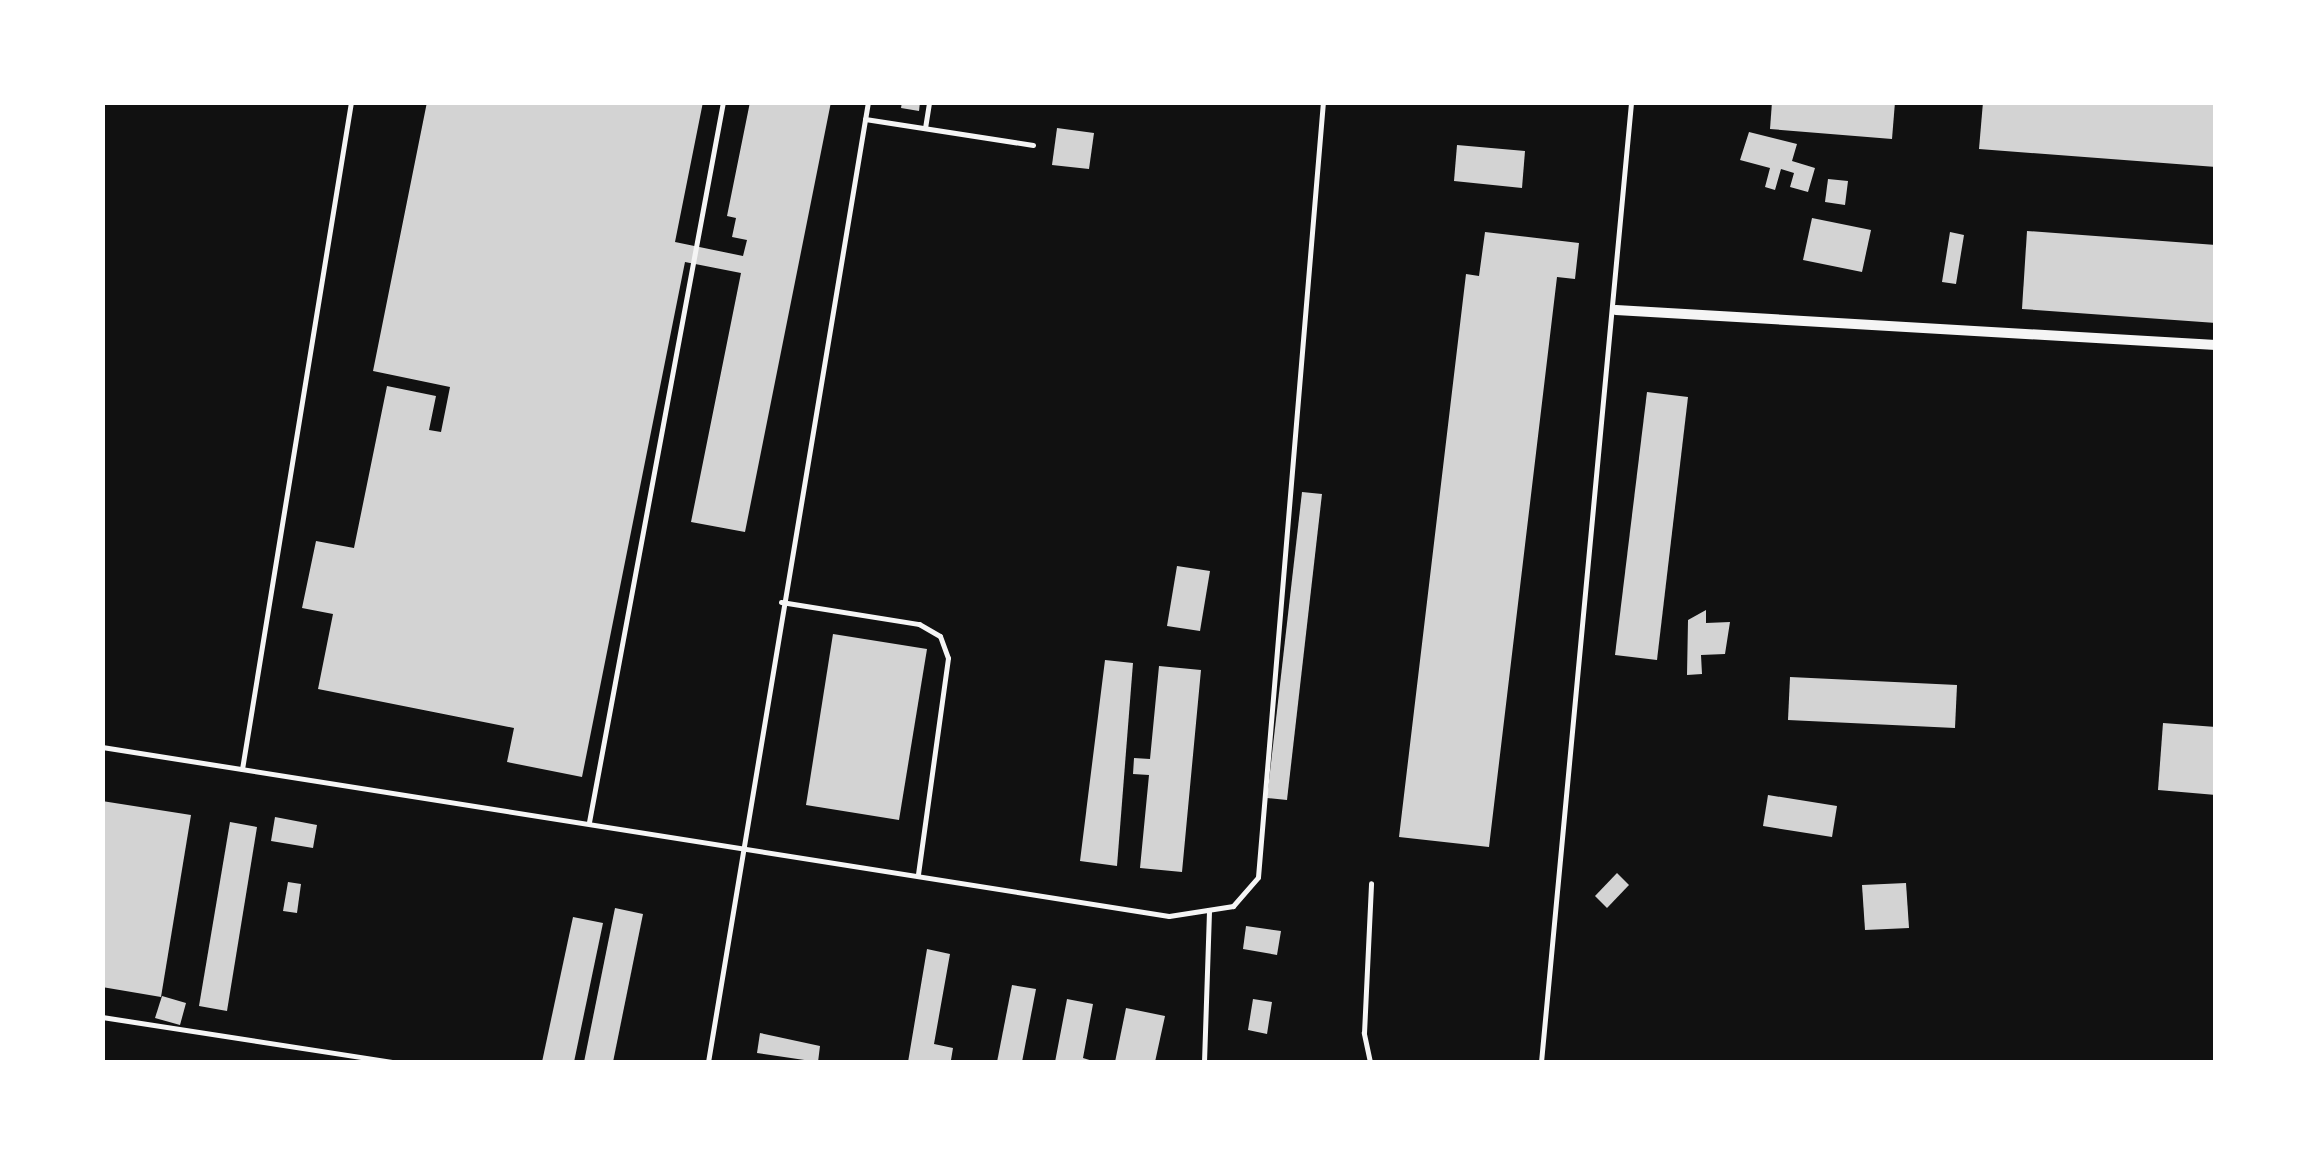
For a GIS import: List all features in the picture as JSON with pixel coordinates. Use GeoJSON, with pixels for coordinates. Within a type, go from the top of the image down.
{"type":"FeatureCollection","features":[{"type":"Feature","properties":{"kind":"street"},"geometry":{"type":"LineString","coordinates":[[1616,310],[2216,346]]}},
{"type":"Feature","properties":{"kind":"lane"},"geometry":{"type":"LineString","coordinates":[[242,769],[350,102]]}},
{"type":"Feature","properties":{"kind":"lane"},"geometry":{"type":"LineString","coordinates":[[589,822],[723,102]]}},
{"type":"Feature","properties":{"kind":"lane"},"geometry":{"type":"LineString","coordinates":[[708,1062],[739,846],[868,102]]}},
{"type":"Feature","properties":{"kind":"lane"},"geometry":{"type":"LineString","coordinates":[[925,128],[929,102]]}},
{"type":"Feature","properties":{"kind":"lane"},"geometry":{"type":"LineString","coordinates":[[102,747],[1169,916],[1233,906],[1258,876],[1323,102]]}},
{"type":"Feature","properties":{"kind":"lane"},"geometry":{"type":"LineString","coordinates":[[1541,1062],[1616,310],[1632,102]]}},
{"type":"Feature","properties":{"kind":"lane"},"geometry":{"type":"LineString","coordinates":[[865,118],[1033,145]]}},
{"type":"Feature","properties":{"kind":"lane"},"geometry":{"type":"LineString","coordinates":[[781,602],[919,624],[940,636],[948,658],[918,875]]}},
{"type":"Feature","properties":{"kind":"lane"},"geometry":{"type":"LineString","coordinates":[[1370,882],[1364,1034],[1370,1062]]}},
{"type":"Feature","properties":{"kind":"lane"},"geometry":{"type":"LineString","coordinates":[[1204,1062],[1209,910]]}},
{"type":"Feature","properties":{"kind":"lane"},"geometry":{"type":"LineString","coordinates":[[102,1017],[394,1062]]}},
{"type":"Feature","properties":{"kind":"building"},"geometry":{"type":"Polygon","coordinates":[[[427,102],[703,102],[675,242],[743,256],[747,240],[732,237],[736,218],[727,216],[750,102],[831,102],[745,532],[691,522],[741,273],[685,262],[582,777],[507,762],[514,728],[318,689],[333,614],[302,608],[316,541],[354,548],[387,386],[436,396],[429,430],[441,432],[450,387],[373,371],[427,102]]]}},
{"type":"Feature","properties":{"kind":"building"},"geometry":{"type":"Polygon","coordinates":[[[902,102],[920,102],[919,111],[901,108],[902,102]]]}},
{"type":"Feature","properties":{"kind":"building"},"geometry":{"type":"Polygon","coordinates":[[[1772,102],[1895,102],[1892,139],[1770,129],[1772,102]]]}},
{"type":"Feature","properties":{"kind":"building"},"geometry":{"type":"Polygon","coordinates":[[[1983,102],[2216,102],[2216,167],[1979,149],[1983,102]]]}},
{"type":"Feature","properties":{"kind":"building"},"geometry":{"type":"Polygon","coordinates":[[[1057,128],[1094,133],[1089,169],[1052,165],[1057,128]]]}},
{"type":"Feature","properties":{"kind":"building"},"geometry":{"type":"Polygon","coordinates":[[[1749,132],[1797,144],[1792,161],[1815,168],[1808,192],[1790,187],[1794,173],[1781,169],[1775,190],[1765,187],[1770,168],[1740,160],[1749,132]]]}},
{"type":"Feature","properties":{"kind":"building"},"geometry":{"type":"Polygon","coordinates":[[[1457,145],[1525,151],[1522,188],[1454,181],[1457,145]]]}},
{"type":"Feature","properties":{"kind":"building"},"geometry":{"type":"Polygon","coordinates":[[[1828,179],[1848,181],[1845,205],[1825,202],[1828,179]]]}},
{"type":"Feature","properties":{"kind":"building"},"geometry":{"type":"Polygon","coordinates":[[[1812,218],[1871,230],[1862,272],[1803,260],[1812,218]]]}},
{"type":"Feature","properties":{"kind":"building"},"geometry":{"type":"Polygon","coordinates":[[[2027,231],[2216,245],[2216,323],[2022,309],[2027,231]]]}},
{"type":"Feature","properties":{"kind":"building"},"geometry":{"type":"Polygon","coordinates":[[[1485,232],[1579,243],[1575,279],[1557,277],[1489,847],[1399,837],[1466,274],[1479,276],[1485,232]]]}},
{"type":"Feature","properties":{"kind":"building"},"geometry":{"type":"Polygon","coordinates":[[[1950,232],[1964,235],[1956,284],[1942,282],[1950,232]]]}},
{"type":"Feature","properties":{"kind":"building"},"geometry":{"type":"Polygon","coordinates":[[[1647,392],[1688,397],[1657,660],[1615,655],[1647,392]]]}},
{"type":"Feature","properties":{"kind":"building"},"geometry":{"type":"Polygon","coordinates":[[[1302,492],[1322,494],[1287,800],[1267,798],[1302,492]]]}},
{"type":"Feature","properties":{"kind":"building"},"geometry":{"type":"Polygon","coordinates":[[[1177,566],[1210,571],[1200,631],[1167,626],[1177,566]]]}},
{"type":"Feature","properties":{"kind":"building"},"geometry":{"type":"Polygon","coordinates":[[[1706,610],[1706,623],[1730,622],[1725,654],[1701,655],[1702,674],[1687,675],[1688,620],[1706,610]]]}},
{"type":"Feature","properties":{"kind":"building"},"geometry":{"type":"Polygon","coordinates":[[[833,634],[927,649],[899,820],[806,805],[833,634]]]}},
{"type":"Feature","properties":{"kind":"building"},"geometry":{"type":"Polygon","coordinates":[[[1105,660],[1133,663],[1117,866],[1080,861],[1105,660]]]}},
{"type":"Feature","properties":{"kind":"building"},"geometry":{"type":"Polygon","coordinates":[[[1159,666],[1201,670],[1182,872],[1140,868],[1149,775],[1133,774],[1134,758],[1150,759],[1159,666]]]}},
{"type":"Feature","properties":{"kind":"building"},"geometry":{"type":"Polygon","coordinates":[[[1790,677],[1957,685],[1955,728],[1788,720],[1790,677]]]}},
{"type":"Feature","properties":{"kind":"building"},"geometry":{"type":"Polygon","coordinates":[[[2163,723],[2216,727],[2216,795],[2158,790],[2163,723]]]}},
{"type":"Feature","properties":{"kind":"building"},"geometry":{"type":"Polygon","coordinates":[[[1768,795],[1837,806],[1832,837],[1763,826],[1768,795]]]}},
{"type":"Feature","properties":{"kind":"building"},"geometry":{"type":"Polygon","coordinates":[[[102,801],[191,815],[161,997],[102,987],[102,801]]]}},
{"type":"Feature","properties":{"kind":"building"},"geometry":{"type":"Polygon","coordinates":[[[275,817],[317,825],[313,848],[271,841],[275,817]]]}},
{"type":"Feature","properties":{"kind":"building"},"geometry":{"type":"Polygon","coordinates":[[[230,822],[257,827],[227,1011],[199,1006],[230,822]]]}},
{"type":"Feature","properties":{"kind":"building"},"geometry":{"type":"Polygon","coordinates":[[[1617,873],[1629,885],[1607,908],[1595,896],[1617,873]]]}},
{"type":"Feature","properties":{"kind":"building"},"geometry":{"type":"Polygon","coordinates":[[[288,882],[301,884],[297,913],[283,911],[288,882]]]}},
{"type":"Feature","properties":{"kind":"building"},"geometry":{"type":"Polygon","coordinates":[[[1906,883],[1909,928],[1865,930],[1862,885],[1906,883]]]}},
{"type":"Feature","properties":{"kind":"building"},"geometry":{"type":"Polygon","coordinates":[[[615,908],[643,914],[613,1062],[584,1062],[615,908]]]}},
{"type":"Feature","properties":{"kind":"building"},"geometry":{"type":"Polygon","coordinates":[[[573,917],[603,923],[574,1062],[542,1062],[573,917]]]}},
{"type":"Feature","properties":{"kind":"building"},"geometry":{"type":"Polygon","coordinates":[[[1246,926],[1281,931],[1277,955],[1243,949],[1246,926]]]}},
{"type":"Feature","properties":{"kind":"building"},"geometry":{"type":"Polygon","coordinates":[[[927,949],[950,954],[934,1044],[953,1048],[951,1060],[908,1062],[927,949]]]}},
{"type":"Feature","properties":{"kind":"building"},"geometry":{"type":"Polygon","coordinates":[[[1012,985],[1036,989],[1022,1062],[997,1062],[1012,985]]]}},
{"type":"Feature","properties":{"kind":"building"},"geometry":{"type":"Polygon","coordinates":[[[162,996],[186,1003],[180,1025],[155,1018],[162,996]]]}},
{"type":"Feature","properties":{"kind":"building"},"geometry":{"type":"Polygon","coordinates":[[[1067,999],[1093,1004],[1083,1058],[1096,1062],[1055,1062],[1067,999]]]}},
{"type":"Feature","properties":{"kind":"building"},"geometry":{"type":"Polygon","coordinates":[[[1253,999],[1272,1002],[1267,1034],[1248,1030],[1253,999]]]}},
{"type":"Feature","properties":{"kind":"building"},"geometry":{"type":"Polygon","coordinates":[[[1126,1008],[1165,1016],[1155,1062],[1115,1062],[1126,1008]]]}},
{"type":"Feature","properties":{"kind":"building"},"geometry":{"type":"Polygon","coordinates":[[[760,1033],[820,1046],[818,1062],[757,1053],[760,1033]]]}}]}
